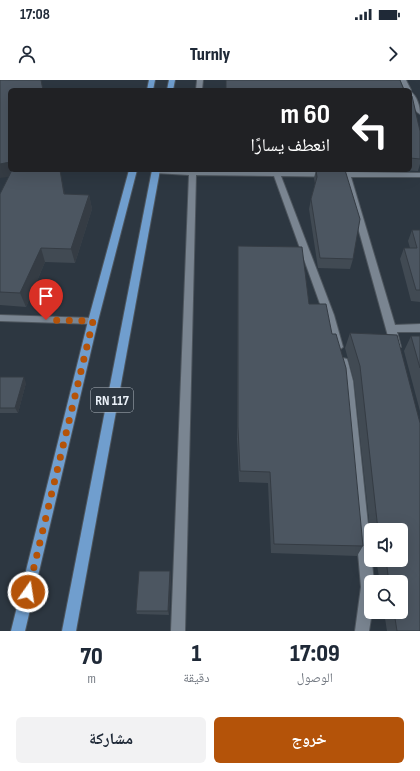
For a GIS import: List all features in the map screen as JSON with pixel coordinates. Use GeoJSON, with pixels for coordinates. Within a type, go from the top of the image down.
{"type":"FeatureCollection","features":[{"type":"Feature","properties":{"kind":"main road","name":"RN 117"},"geometry":{"type":"LineString","coordinates":[[18,631],[93,321],[132,172]]}},
{"type":"Feature","properties":{"kind":"main road","name":"RN 117"},"geometry":{"type":"LineString","coordinates":[[69,631],[156,172]]}},
{"type":"Feature","properties":{"kind":"street"},"geometry":{"type":"LineString","coordinates":[[412,97],[420,112]]}},
{"type":"Feature","properties":{"kind":"street"},"geometry":{"type":"LineString","coordinates":[[178,631],[193,172],[347,172],[420,175]]}},
{"type":"Feature","properties":{"kind":"street"},"geometry":{"type":"LineString","coordinates":[[275,172],[329,315],[348,381],[368,587],[362,631]]}},
{"type":"Feature","properties":{"kind":"street"},"geometry":{"type":"LineString","coordinates":[[347,172],[399,358]]}},
{"type":"Feature","properties":{"kind":"street"},"geometry":{"type":"LineString","coordinates":[[0,318],[93,321]]}},
{"type":"Feature","properties":{"kind":"street"},"geometry":{"type":"LineString","coordinates":[[392,329],[420,328]]}},
{"type":"Feature","properties":{"kind":"building"},"geometry":{"type":"Polygon","coordinates":[[[0,80],[41,80],[43,88],[8,88],[8,162],[0,164],[0,80]]]}},
{"type":"Feature","properties":{"kind":"building"},"geometry":{"type":"Polygon","coordinates":[[[226,80],[400,80],[403,88],[226,88],[226,80]]]}},
{"type":"Feature","properties":{"kind":"building"},"geometry":{"type":"Polygon","coordinates":[[[412,96],[420,131],[420,159],[412,158],[412,96]]]}},
{"type":"Feature","properties":{"kind":"building"},"geometry":{"type":"Polygon","coordinates":[[[11,172],[60,172],[64,194],[89,195],[71,249],[41,248],[20,293],[0,292],[0,194],[11,172]]]}},
{"type":"Feature","properties":{"kind":"building"},"geometry":{"type":"Polygon","coordinates":[[[316,172],[346,172],[360,219],[353,259],[320,258],[311,199],[317,177],[316,172]]]}},
{"type":"Feature","properties":{"kind":"building"},"geometry":{"type":"Polygon","coordinates":[[[412,230],[420,230],[420,290],[416,290],[404,248],[417,248],[412,230]]]}},
{"type":"Feature","properties":{"kind":"building"},"geometry":{"type":"Polygon","coordinates":[[[238,246],[302,247],[309,304],[326,304],[332,334],[336,334],[346,368],[363,546],[274,544],[270,472],[240,471],[238,427],[238,246]]]}},
{"type":"Feature","properties":{"kind":"building"},"geometry":{"type":"Polygon","coordinates":[[[350,333],[397,335],[420,423],[420,631],[397,631],[395,619],[408,619],[408,575],[388,575],[387,567],[408,567],[408,523],[377,523],[360,366],[350,333]]]}},
{"type":"Feature","properties":{"kind":"building"},"geometry":{"type":"Polygon","coordinates":[[[411,336],[420,336],[420,368],[411,336]]]}},
{"type":"Feature","properties":{"kind":"building"},"geometry":{"type":"Polygon","coordinates":[[[0,377],[24,377],[15,408],[0,408],[0,377]]]}},
{"type":"Feature","properties":{"kind":"building"},"geometry":{"type":"Polygon","coordinates":[[[139,571],[170,571],[168,611],[136,611],[139,571]]]}},
{"type":"Feature","properties":{"kind":"route"},"geometry":{"type":"LineString","coordinates":[[28,592],[93,321],[46,320]]}}]}
